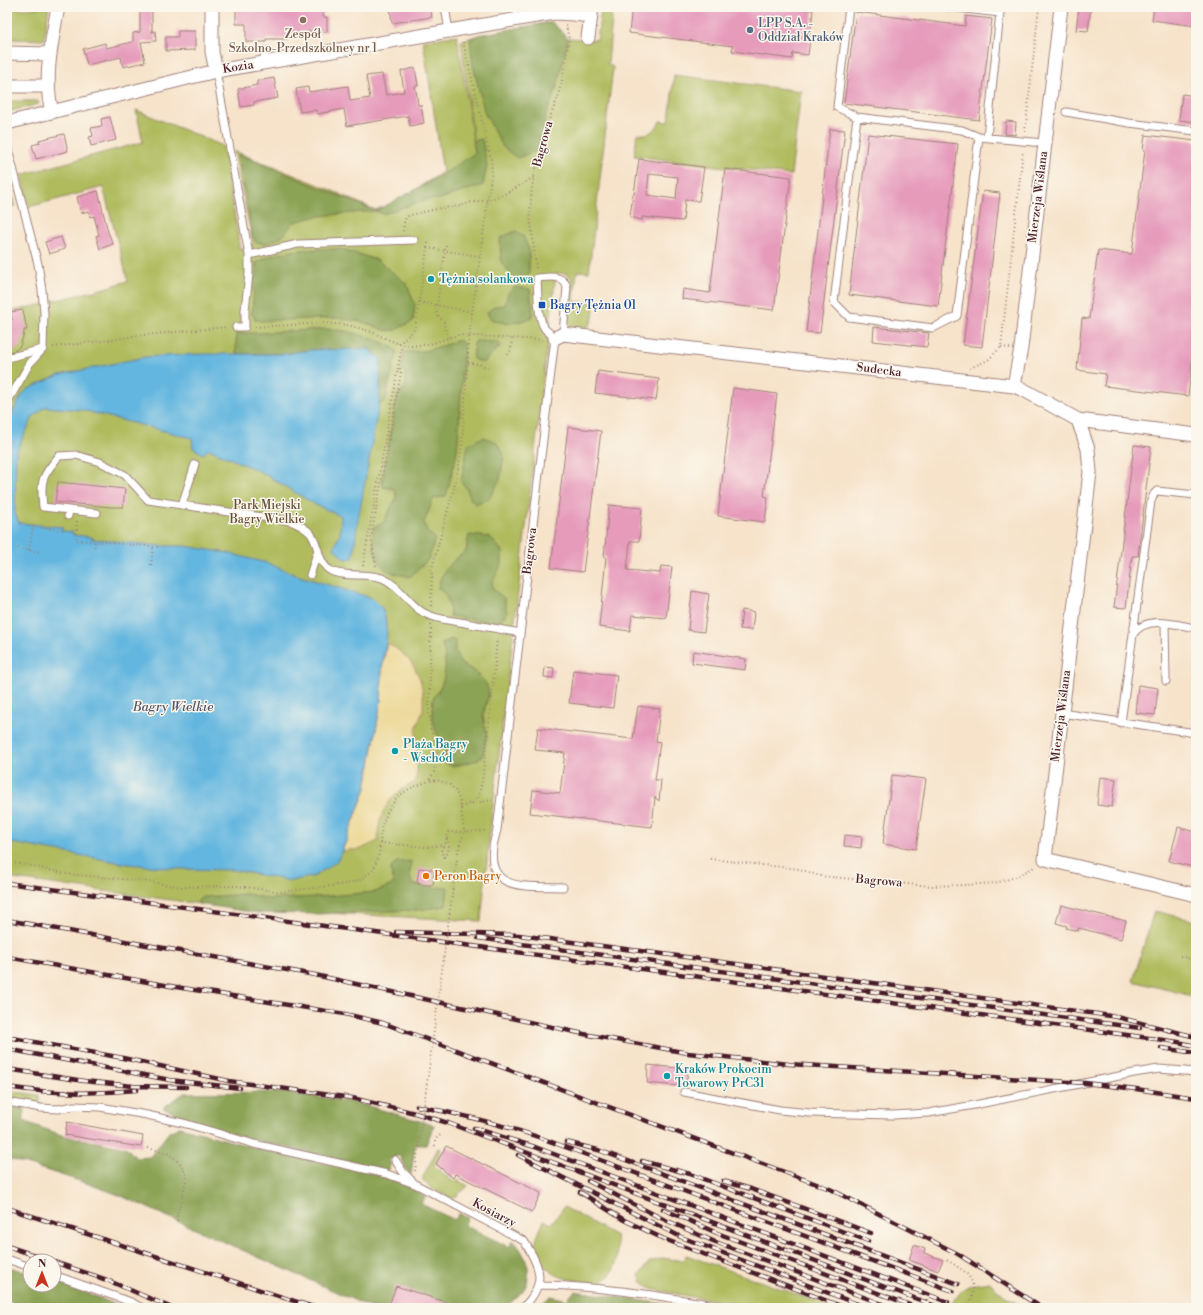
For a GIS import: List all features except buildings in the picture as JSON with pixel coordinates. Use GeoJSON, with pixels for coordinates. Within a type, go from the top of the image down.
{"type":"FeatureCollection","features":[{"type":"Feature","properties":{"kind":"street"},"geometry":{"type":"LineString","coordinates":[[52,112],[48,86],[50,54],[58,7]]}},
{"type":"Feature","properties":{"kind":"street"},"geometry":{"type":"LineString","coordinates":[[212,7],[212,52],[216,71]]}},
{"type":"Feature","properties":{"kind":"street","name":"Mierzeja Wiślana"},"geometry":{"type":"LineString","coordinates":[[1014,386],[1020,348],[1060,7]]}},
{"type":"Feature","properties":{"kind":"street"},"geometry":{"type":"LineString","coordinates":[[588,38],[591,12]]}},
{"type":"Feature","properties":{"kind":"street","name":"Kozia"},"geometry":{"type":"LineString","coordinates":[[7,123],[216,71],[264,57],[449,31],[554,13],[591,12]]}},
{"type":"Feature","properties":{"kind":"street"},"geometry":{"type":"LineString","coordinates":[[7,53],[50,54]]}},
{"type":"Feature","properties":{"kind":"street"},"geometry":{"type":"LineString","coordinates":[[7,86],[48,86]]}},
{"type":"Feature","properties":{"kind":"street","name":"Sudecka"},"geometry":{"type":"LineString","coordinates":[[559,336],[1014,386],[1078,420],[1196,435]]}},
{"type":"Feature","properties":{"kind":"street","name":"Mierzeja Wiślana"},"geometry":{"type":"LineString","coordinates":[[1045,859],[1090,472],[1088,450],[1078,420]]}},
{"type":"Feature","properties":{"kind":"street"},"geometry":{"type":"LineString","coordinates":[[1045,859],[1196,895]]}},
{"type":"Feature","properties":{"kind":"lane"},"geometry":{"type":"LineString","coordinates":[[445,7],[449,31]]}},
{"type":"Feature","properties":{"kind":"lane"},"geometry":{"type":"LineString","coordinates":[[849,7],[837,107],[857,117],[962,130],[979,136],[1044,143]]}},
{"type":"Feature","properties":{"kind":"lane"},"geometry":{"type":"LineString","coordinates":[[950,7],[1000,13],[987,137]]}},
{"type":"Feature","properties":{"kind":"lane"},"geometry":{"type":"LineString","coordinates":[[216,71],[249,255],[245,327],[236,326]]}},
{"type":"Feature","properties":{"kind":"lane"},"geometry":{"type":"LineString","coordinates":[[1066,112],[1129,123],[1196,131]]}},
{"type":"Feature","properties":{"kind":"lane"},"geometry":{"type":"LineString","coordinates":[[857,117],[834,302],[850,317],[933,328],[957,316],[979,136]]}},
{"type":"Feature","properties":{"kind":"lane"},"geometry":{"type":"LineString","coordinates":[[7,145],[38,264],[44,313],[43,349],[30,363],[7,403]]}},
{"type":"Feature","properties":{"kind":"lane"},"geometry":{"type":"LineString","coordinates":[[249,255],[298,244],[414,240]]}},
{"type":"Feature","properties":{"kind":"lane"},"geometry":{"type":"LineString","coordinates":[[537,278],[541,322],[545,329],[559,336]]}},
{"type":"Feature","properties":{"kind":"lane","name":"Bagrowa"},"geometry":{"type":"LineString","coordinates":[[537,278],[560,278],[565,282],[567,287],[559,336],[520,633],[497,830],[493,845],[493,858],[498,876],[501,880],[518,885],[563,887]]}},
{"type":"Feature","properties":{"kind":"lane"},"geometry":{"type":"LineString","coordinates":[[7,358],[43,349]]}},
{"type":"Feature","properties":{"kind":"lane"},"geometry":{"type":"LineString","coordinates":[[97,513],[68,513],[43,507],[41,490],[45,473],[59,456],[76,455],[100,462],[125,475],[148,500],[290,521],[301,526],[310,533],[322,561],[332,572],[382,578],[395,586],[415,607],[431,616],[520,633]]}},
{"type":"Feature","properties":{"kind":"lane"},"geometry":{"type":"LineString","coordinates":[[182,505],[195,464]]}},
{"type":"Feature","properties":{"kind":"lane"},"geometry":{"type":"LineString","coordinates":[[1121,723],[1151,501],[1157,491],[1196,495]]}},
{"type":"Feature","properties":{"kind":"lane"},"geometry":{"type":"LineString","coordinates":[[310,575],[318,550]]}},
{"type":"Feature","properties":{"kind":"lane"},"geometry":{"type":"LineString","coordinates":[[1133,635],[1138,627],[1152,622],[1196,628]]}},
{"type":"Feature","properties":{"kind":"lane"},"geometry":{"type":"LineString","coordinates":[[1165,623],[1166,681]]}},
{"type":"Feature","properties":{"kind":"lane"},"geometry":{"type":"LineString","coordinates":[[1061,713],[1196,733]]}},
{"type":"Feature","properties":{"kind":"lane"},"geometry":{"type":"LineString","coordinates":[[684,1092],[780,1110],[810,1114],[893,1116],[929,1113],[1160,1069],[1196,1072]]}},
{"type":"Feature","properties":{"kind":"lane"},"geometry":{"type":"LineString","coordinates":[[7,1102],[40,1108],[58,1109],[80,1107],[125,1111],[187,1124],[254,1144],[387,1174],[415,1184]]}},
{"type":"Feature","properties":{"kind":"lane","name":"Kosiarzy"},"geometry":{"type":"LineString","coordinates":[[395,1160],[403,1172],[415,1184],[524,1241],[532,1253],[539,1273],[539,1285]]}},
{"type":"Feature","properties":{"kind":"lane"},"geometry":{"type":"LineString","coordinates":[[7,1259],[22,1264]]}},
{"type":"Feature","properties":{"kind":"lane"},"geometry":{"type":"LineString","coordinates":[[62,1279],[131,1302],[142,1308]]}},
{"type":"Feature","properties":{"kind":"lane"},"geometry":{"type":"LineString","coordinates":[[522,1308],[532,1298],[539,1285],[570,1285],[734,1308]]}},
{"type":"Feature","properties":{"kind":"path"},"geometry":{"type":"LineString","coordinates":[[969,369],[988,360],[1001,347],[1039,7]]}},
{"type":"Feature","properties":{"kind":"path","name":"Bagrowa"},"geometry":{"type":"LineString","coordinates":[[537,278],[530,215],[532,187],[544,144],[548,122],[558,97],[565,66],[569,39],[568,30],[563,20],[564,13]]}},
{"type":"Feature","properties":{"kind":"path"},"geometry":{"type":"LineString","coordinates":[[429,781],[434,772],[437,756],[430,718],[432,568],[460,462],[464,432],[469,336],[492,170],[491,159],[462,37]]}},
{"type":"Feature","properties":{"kind":"path"},"geometry":{"type":"LineString","coordinates":[[401,240],[404,220],[410,215],[488,200],[507,193],[534,177]]}},
{"type":"Feature","properties":{"kind":"path"},"geometry":{"type":"LineString","coordinates":[[362,575],[399,364],[401,344],[415,329],[428,242]]}},
{"type":"Feature","properties":{"kind":"path"},"geometry":{"type":"LineString","coordinates":[[446,244],[436,304],[437,315],[444,322],[449,338]]}},
{"type":"Feature","properties":{"kind":"path"},"geometry":{"type":"LineString","coordinates":[[427,248],[480,256]]}},
{"type":"Feature","properties":{"kind":"path"},"geometry":{"type":"LineString","coordinates":[[419,302],[473,312]]}},
{"type":"Feature","properties":{"kind":"path"},"geometry":{"type":"LineString","coordinates":[[245,327],[336,324],[358,327],[401,344],[420,346],[458,335],[548,340],[559,336]]}},
{"type":"Feature","properties":{"kind":"path"},"geometry":{"type":"LineString","coordinates":[[43,349],[60,345],[117,340],[133,336],[236,326]]}},
{"type":"Feature","properties":{"kind":"path"},"geometry":{"type":"LineString","coordinates":[[508,355],[511,350],[512,338]]}},
{"type":"Feature","properties":{"kind":"path"},"geometry":{"type":"LineString","coordinates":[[468,363],[479,364],[488,368]]}},
{"type":"Feature","properties":{"kind":"path"},"geometry":{"type":"LineString","coordinates":[[382,578],[375,565],[371,538],[401,372],[399,364]]}},
{"type":"Feature","properties":{"kind":"path"},"geometry":{"type":"LineString","coordinates":[[76,518],[76,540],[158,547]]}},
{"type":"Feature","properties":{"kind":"path"},"geometry":{"type":"LineString","coordinates":[[29,550],[33,527],[63,530]]}},
{"type":"Feature","properties":{"kind":"path"},"geometry":{"type":"LineString","coordinates":[[94,551],[95,541]]}},
{"type":"Feature","properties":{"kind":"path"},"geometry":{"type":"LineString","coordinates":[[151,565],[153,547]]}},
{"type":"Feature","properties":{"kind":"path"},"geometry":{"type":"LineString","coordinates":[[18,548],[39,552]]}},
{"type":"Feature","properties":{"kind":"path"},"geometry":{"type":"LineString","coordinates":[[472,803],[478,798],[482,782],[498,629]]}},
{"type":"Feature","properties":{"kind":"path"},"geometry":{"type":"LineString","coordinates":[[7,862],[27,864],[67,874],[144,881],[181,887],[238,886],[282,892],[353,882],[367,876],[375,866],[379,854],[382,825],[388,811],[397,797],[409,789],[429,781],[437,780],[450,785],[459,795],[464,831],[458,851],[417,1159]]}},
{"type":"Feature","properties":{"kind":"path"},"geometry":{"type":"LineString","coordinates":[[461,808],[472,803],[501,798]]}},
{"type":"Feature","properties":{"kind":"path"},"geometry":{"type":"LineString","coordinates":[[447,838],[441,851],[444,857],[448,853],[448,832],[497,830]]}},
{"type":"Feature","properties":{"kind":"path"},"geometry":{"type":"LineString","coordinates":[[380,843],[426,847],[443,845]]}},
{"type":"Feature","properties":{"kind":"path","name":"Bagrowa"},"geometry":{"type":"LineString","coordinates":[[710,859],[799,869],[820,876],[931,886],[995,883],[1016,877],[1032,869],[1045,859]]}},
{"type":"Feature","properties":{"kind":"path"},"geometry":{"type":"LineString","coordinates":[[1180,956],[1196,960]]}},
{"type":"Feature","properties":{"kind":"path"},"geometry":{"type":"LineString","coordinates":[[435,1146],[437,1137],[441,1135]]}},
{"type":"Feature","properties":{"kind":"path"},"geometry":{"type":"LineString","coordinates":[[148,1148],[169,1154],[181,1164],[186,1176],[183,1193],[177,1212],[177,1221]]}},
{"type":"Feature","properties":{"kind":"path"},"geometry":{"type":"LineString","coordinates":[[947,1260],[972,1279],[974,1294],[969,1308]]}},
{"type":"Feature","properties":{"kind":"green space"},"geometry":{"type":"Polygon","coordinates":[[[7,7],[15,7],[15,9],[49,7],[44,40],[7,39],[7,7]]]}},
{"type":"Feature","properties":{"kind":"green space","name":"Park Miejski Bagry Wielkie"},"geometry":{"type":"Polygon","coordinates":[[[601,10],[608,12],[612,17],[608,64],[613,67],[589,272],[577,271],[574,301],[594,303],[594,314],[592,321],[585,328],[571,327],[566,315],[571,278],[567,274],[556,273],[491,822],[481,921],[231,908],[7,878],[7,312],[50,303],[128,281],[103,187],[29,207],[21,175],[143,142],[136,110],[223,146],[239,249],[253,245],[234,151],[324,187],[375,210],[399,200],[443,172],[423,41],[457,35],[475,152],[461,41],[478,35],[552,22],[568,38],[597,40],[601,10]]]}},
{"type":"Feature","properties":{"kind":"green space"},"geometry":{"type":"Polygon","coordinates":[[[552,22],[568,38],[557,87],[546,115],[540,144],[536,151],[517,158],[503,147],[485,114],[473,65],[470,39],[475,38],[478,35],[552,22]]]}},
{"type":"Feature","properties":{"kind":"green space"},"geometry":{"type":"Polygon","coordinates":[[[674,75],[801,91],[791,175],[634,156],[637,134],[651,132],[656,128],[660,121],[669,122],[674,75]]]}},
{"type":"Feature","properties":{"kind":"green space"},"geometry":{"type":"Polygon","coordinates":[[[7,101],[38,101],[39,104],[7,112],[7,101]]]}},
{"type":"Feature","properties":{"kind":"green space"},"geometry":{"type":"Polygon","coordinates":[[[482,139],[487,166],[483,185],[440,199],[425,200],[383,214],[376,211],[444,174],[475,153],[473,141],[482,139]]]}},
{"type":"Feature","properties":{"kind":"green space"},"geometry":{"type":"Polygon","coordinates":[[[238,154],[376,211],[318,216],[294,222],[282,237],[265,244],[256,242],[253,237],[238,154]]]}},
{"type":"Feature","properties":{"kind":"green space"},"geometry":{"type":"Polygon","coordinates":[[[7,171],[15,206],[7,208],[7,171]]]}},
{"type":"Feature","properties":{"kind":"green space"},"geometry":{"type":"Polygon","coordinates":[[[516,231],[523,236],[529,249],[529,274],[524,280],[515,280],[501,262],[500,238],[516,231]]]}},
{"type":"Feature","properties":{"kind":"green space"},"geometry":{"type":"Polygon","coordinates":[[[342,249],[377,260],[407,284],[415,305],[413,321],[396,330],[387,331],[363,322],[338,318],[260,321],[255,319],[252,314],[256,263],[275,254],[298,250],[342,249]]]}},
{"type":"Feature","properties":{"kind":"green space"},"geometry":{"type":"Polygon","coordinates":[[[515,287],[530,289],[533,313],[530,319],[508,324],[490,319],[487,312],[495,306],[505,305],[508,293],[515,287]]]}},
{"type":"Feature","properties":{"kind":"green space"},"geometry":{"type":"Polygon","coordinates":[[[325,329],[361,335],[394,348],[397,352],[385,401],[379,405],[381,359],[369,349],[310,350],[284,354],[236,354],[236,333],[325,329]]]}},
{"type":"Feature","properties":{"kind":"green space"},"geometry":{"type":"Polygon","coordinates":[[[459,340],[464,344],[456,457],[446,496],[433,499],[424,523],[428,533],[435,538],[429,559],[410,577],[396,574],[388,571],[379,563],[373,546],[373,533],[374,527],[383,523],[396,498],[395,489],[383,487],[382,483],[397,396],[406,386],[405,373],[401,369],[404,353],[428,350],[459,340]]]}},
{"type":"Feature","properties":{"kind":"green space"},"geometry":{"type":"Polygon","coordinates":[[[476,341],[498,342],[500,344],[499,348],[491,354],[484,363],[473,359],[474,343],[476,341]]]}},
{"type":"Feature","properties":{"kind":"green space"},"geometry":{"type":"Polygon","coordinates":[[[484,437],[496,442],[504,454],[500,480],[489,499],[475,504],[471,500],[467,489],[461,482],[468,444],[484,437]]]}},
{"type":"Feature","properties":{"kind":"green space"},"geometry":{"type":"Polygon","coordinates":[[[469,535],[490,537],[502,551],[502,564],[492,582],[493,589],[504,598],[507,613],[500,621],[490,622],[450,616],[448,600],[438,588],[444,572],[456,558],[466,551],[469,535]]]}},
{"type":"Feature","properties":{"kind":"green space"},"geometry":{"type":"Polygon","coordinates":[[[451,639],[455,641],[455,651],[461,664],[473,670],[486,683],[489,693],[483,716],[487,736],[482,757],[475,761],[454,766],[448,765],[447,763],[443,743],[437,734],[433,722],[433,700],[443,681],[445,670],[442,644],[451,639]]]}},
{"type":"Feature","properties":{"kind":"green space"},"geometry":{"type":"Polygon","coordinates":[[[411,861],[410,874],[412,884],[431,888],[448,887],[446,906],[417,910],[317,914],[258,913],[198,904],[198,900],[203,897],[247,894],[270,899],[375,892],[392,885],[394,881],[390,870],[396,862],[411,861]]]}},
{"type":"Feature","properties":{"kind":"green space"},"geometry":{"type":"Polygon","coordinates":[[[1154,911],[1196,921],[1196,997],[1133,981],[1154,911]]]}},
{"type":"Feature","properties":{"kind":"green space"},"geometry":{"type":"Polygon","coordinates":[[[7,1091],[39,1095],[40,1104],[7,1098],[7,1091]]]}},
{"type":"Feature","properties":{"kind":"green space"},"geometry":{"type":"Polygon","coordinates":[[[278,1092],[354,1102],[434,1125],[426,1145],[415,1145],[411,1175],[406,1170],[399,1155],[389,1160],[391,1164],[388,1170],[377,1168],[295,1150],[241,1136],[188,1119],[163,1108],[184,1093],[278,1092]]]}},
{"type":"Feature","properties":{"kind":"green space"},"geometry":{"type":"Polygon","coordinates":[[[7,1106],[25,1109],[23,1121],[64,1136],[127,1148],[136,1158],[150,1157],[169,1132],[180,1127],[283,1155],[347,1167],[396,1181],[425,1197],[421,1204],[455,1220],[459,1213],[468,1218],[464,1225],[509,1247],[513,1240],[522,1252],[528,1265],[528,1280],[521,1293],[505,1308],[372,1308],[119,1195],[7,1158],[7,1106]]]}},
{"type":"Feature","properties":{"kind":"green space"},"geometry":{"type":"Polygon","coordinates":[[[438,1148],[441,1149],[434,1166],[452,1181],[457,1180],[468,1186],[453,1199],[433,1189],[423,1181],[423,1177],[438,1148]]]}},
{"type":"Feature","properties":{"kind":"green space"},"geometry":{"type":"Polygon","coordinates":[[[474,1201],[516,1222],[517,1224],[515,1226],[471,1205],[474,1201]]]}},
{"type":"Feature","properties":{"kind":"green space"},"geometry":{"type":"Polygon","coordinates":[[[564,1207],[616,1236],[616,1262],[611,1273],[601,1283],[563,1278],[550,1271],[539,1258],[534,1245],[544,1220],[551,1224],[564,1207]]]}},
{"type":"Feature","properties":{"kind":"green space"},"geometry":{"type":"Polygon","coordinates":[[[686,1255],[835,1308],[766,1308],[651,1289],[642,1282],[639,1276],[649,1262],[663,1258],[683,1261],[686,1255]]]}},
{"type":"Feature","properties":{"kind":"green space"},"geometry":{"type":"Polygon","coordinates":[[[7,1266],[22,1271],[22,1293],[62,1293],[62,1284],[124,1308],[29,1308],[7,1301],[7,1266]]]}},
{"type":"Feature","properties":{"kind":"green space"},"geometry":{"type":"Polygon","coordinates":[[[990,1282],[998,1291],[1023,1308],[950,1308],[965,1288],[990,1282]]]}},
{"type":"Feature","properties":{"kind":"green space"},"geometry":{"type":"Polygon","coordinates":[[[575,1291],[693,1308],[536,1308],[551,1296],[567,1300],[575,1291]]]}},
{"type":"Feature","properties":{"kind":"sand","name":"Plaża Bagry - Wschód"},"geometry":{"type":"Polygon","coordinates":[[[387,643],[411,662],[420,678],[423,709],[416,732],[417,765],[415,782],[392,798],[383,813],[380,822],[378,841],[361,849],[342,851],[366,788],[381,701],[382,669],[387,643]]]}},
{"type":"Feature","properties":{"kind":"water","name":"Bagry Wielkie"},"geometry":{"type":"Polygon","coordinates":[[[369,349],[381,359],[379,405],[357,526],[353,558],[344,559],[334,548],[340,533],[341,516],[316,505],[261,472],[209,449],[203,454],[193,448],[192,438],[82,410],[45,407],[33,417],[16,452],[15,513],[19,523],[62,527],[62,531],[73,532],[73,535],[92,537],[92,539],[162,546],[185,546],[228,553],[267,563],[296,575],[372,598],[382,608],[385,616],[387,635],[382,669],[381,701],[366,788],[337,861],[315,876],[291,881],[234,870],[182,869],[128,864],[7,842],[7,423],[22,395],[28,389],[59,375],[145,357],[201,354],[284,354],[310,350],[369,349]]]}},
{"type":"Feature","properties":{"kind":"railway"},"geometry":{"type":"LineString","coordinates":[[7,883],[1069,1027],[1178,1042],[1196,1046]]}},
{"type":"Feature","properties":{"kind":"railway"},"geometry":{"type":"LineString","coordinates":[[7,920],[315,975],[584,1034],[688,1053],[789,1064],[1085,1083],[1196,1098]]}},
{"type":"Feature","properties":{"kind":"railway"},"geometry":{"type":"LineString","coordinates":[[396,932],[519,935],[1117,1017],[1196,1037]]}},
{"type":"Feature","properties":{"kind":"railway"},"geometry":{"type":"LineString","coordinates":[[478,938],[1140,1028]]}},
{"type":"Feature","properties":{"kind":"railway"},"geometry":{"type":"LineString","coordinates":[[7,957],[176,987],[345,1014],[383,1023],[830,1189],[958,1254],[1042,1308]]}},
{"type":"Feature","properties":{"kind":"railway"},"geometry":{"type":"LineString","coordinates":[[7,1037],[123,1058],[229,1081],[352,1098],[415,1113],[448,1123],[941,1308]]}},
{"type":"Feature","properties":{"kind":"railway"},"geometry":{"type":"LineString","coordinates":[[1161,1048],[1196,1053]]}},
{"type":"Feature","properties":{"kind":"railway"},"geometry":{"type":"LineString","coordinates":[[7,1049],[170,1080],[240,1088]]}},
{"type":"Feature","properties":{"kind":"railway"},"geometry":{"type":"LineString","coordinates":[[7,1069],[84,1081],[133,1086],[186,1087]]}},
{"type":"Feature","properties":{"kind":"railway"},"geometry":{"type":"LineString","coordinates":[[7,1087],[72,1093],[137,1090]]}},
{"type":"Feature","properties":{"kind":"railway"},"geometry":{"type":"LineString","coordinates":[[417,1106],[480,1120],[541,1138],[953,1291]]}},
{"type":"Feature","properties":{"kind":"railway"},"geometry":{"type":"LineString","coordinates":[[474,1128],[535,1147],[948,1302]]}},
{"type":"Feature","properties":{"kind":"railway"},"geometry":{"type":"LineString","coordinates":[[566,1142],[598,1150],[623,1159],[958,1284]]}},
{"type":"Feature","properties":{"kind":"railway"},"geometry":{"type":"LineString","coordinates":[[518,1155],[681,1237],[868,1308]]}},
{"type":"Feature","properties":{"kind":"railway"},"geometry":{"type":"LineString","coordinates":[[642,1161],[690,1174],[868,1241]]}},
{"type":"Feature","properties":{"kind":"railway"},"geometry":{"type":"LineString","coordinates":[[588,1181],[661,1218],[713,1241],[893,1308]]}},
{"type":"Feature","properties":{"kind":"railway"},"geometry":{"type":"LineString","coordinates":[[723,1181],[751,1189],[871,1233]]}},
{"type":"Feature","properties":{"kind":"railway"},"geometry":{"type":"LineString","coordinates":[[580,1192],[624,1220],[664,1239],[846,1308]]}},
{"type":"Feature","properties":{"kind":"railway"},"geometry":{"type":"LineString","coordinates":[[7,1208],[316,1308]]}},
{"type":"Feature","properties":{"kind":"railway"},"geometry":{"type":"LineString","coordinates":[[663,1209],[717,1233],[918,1308]]}},
{"type":"Feature","properties":{"kind":"railway"},"geometry":{"type":"LineString","coordinates":[[7,1246],[28,1253]]}},
{"type":"Feature","properties":{"kind":"railway"},"geometry":{"type":"LineString","coordinates":[[62,1265],[107,1280],[172,1308]]}},
{"type":"Feature","properties":{"kind":"place","name":"Zespół Szkolno-Przedszkolney nr 1"},"geometry":{"type":"Point","coordinates":[303,20]}},
{"type":"Feature","properties":{"kind":"place","name":"LPP S.A. - Oddział Kraków"},"geometry":{"type":"Point","coordinates":[750,30]}},
{"type":"Feature","properties":{"kind":"place","name":"Tężnia solankowa"},"geometry":{"type":"Point","coordinates":[431,279]}},
{"type":"Feature","properties":{"kind":"place","name":"Bagry Tężnia 01"},"geometry":{"type":"Point","coordinates":[542,305]}},
{"type":"Feature","properties":{"kind":"place","name":"Plaża Bagry - Wschód"},"geometry":{"type":"Point","coordinates":[395,751]}},
{"type":"Feature","properties":{"kind":"place","name":"Peron Bagry"},"geometry":{"type":"Point","coordinates":[426,876]}},
{"type":"Feature","properties":{"kind":"place","name":"Kraków Prokocim Towarowy PrC31"},"geometry":{"type":"Point","coordinates":[667,1076]}}]}
